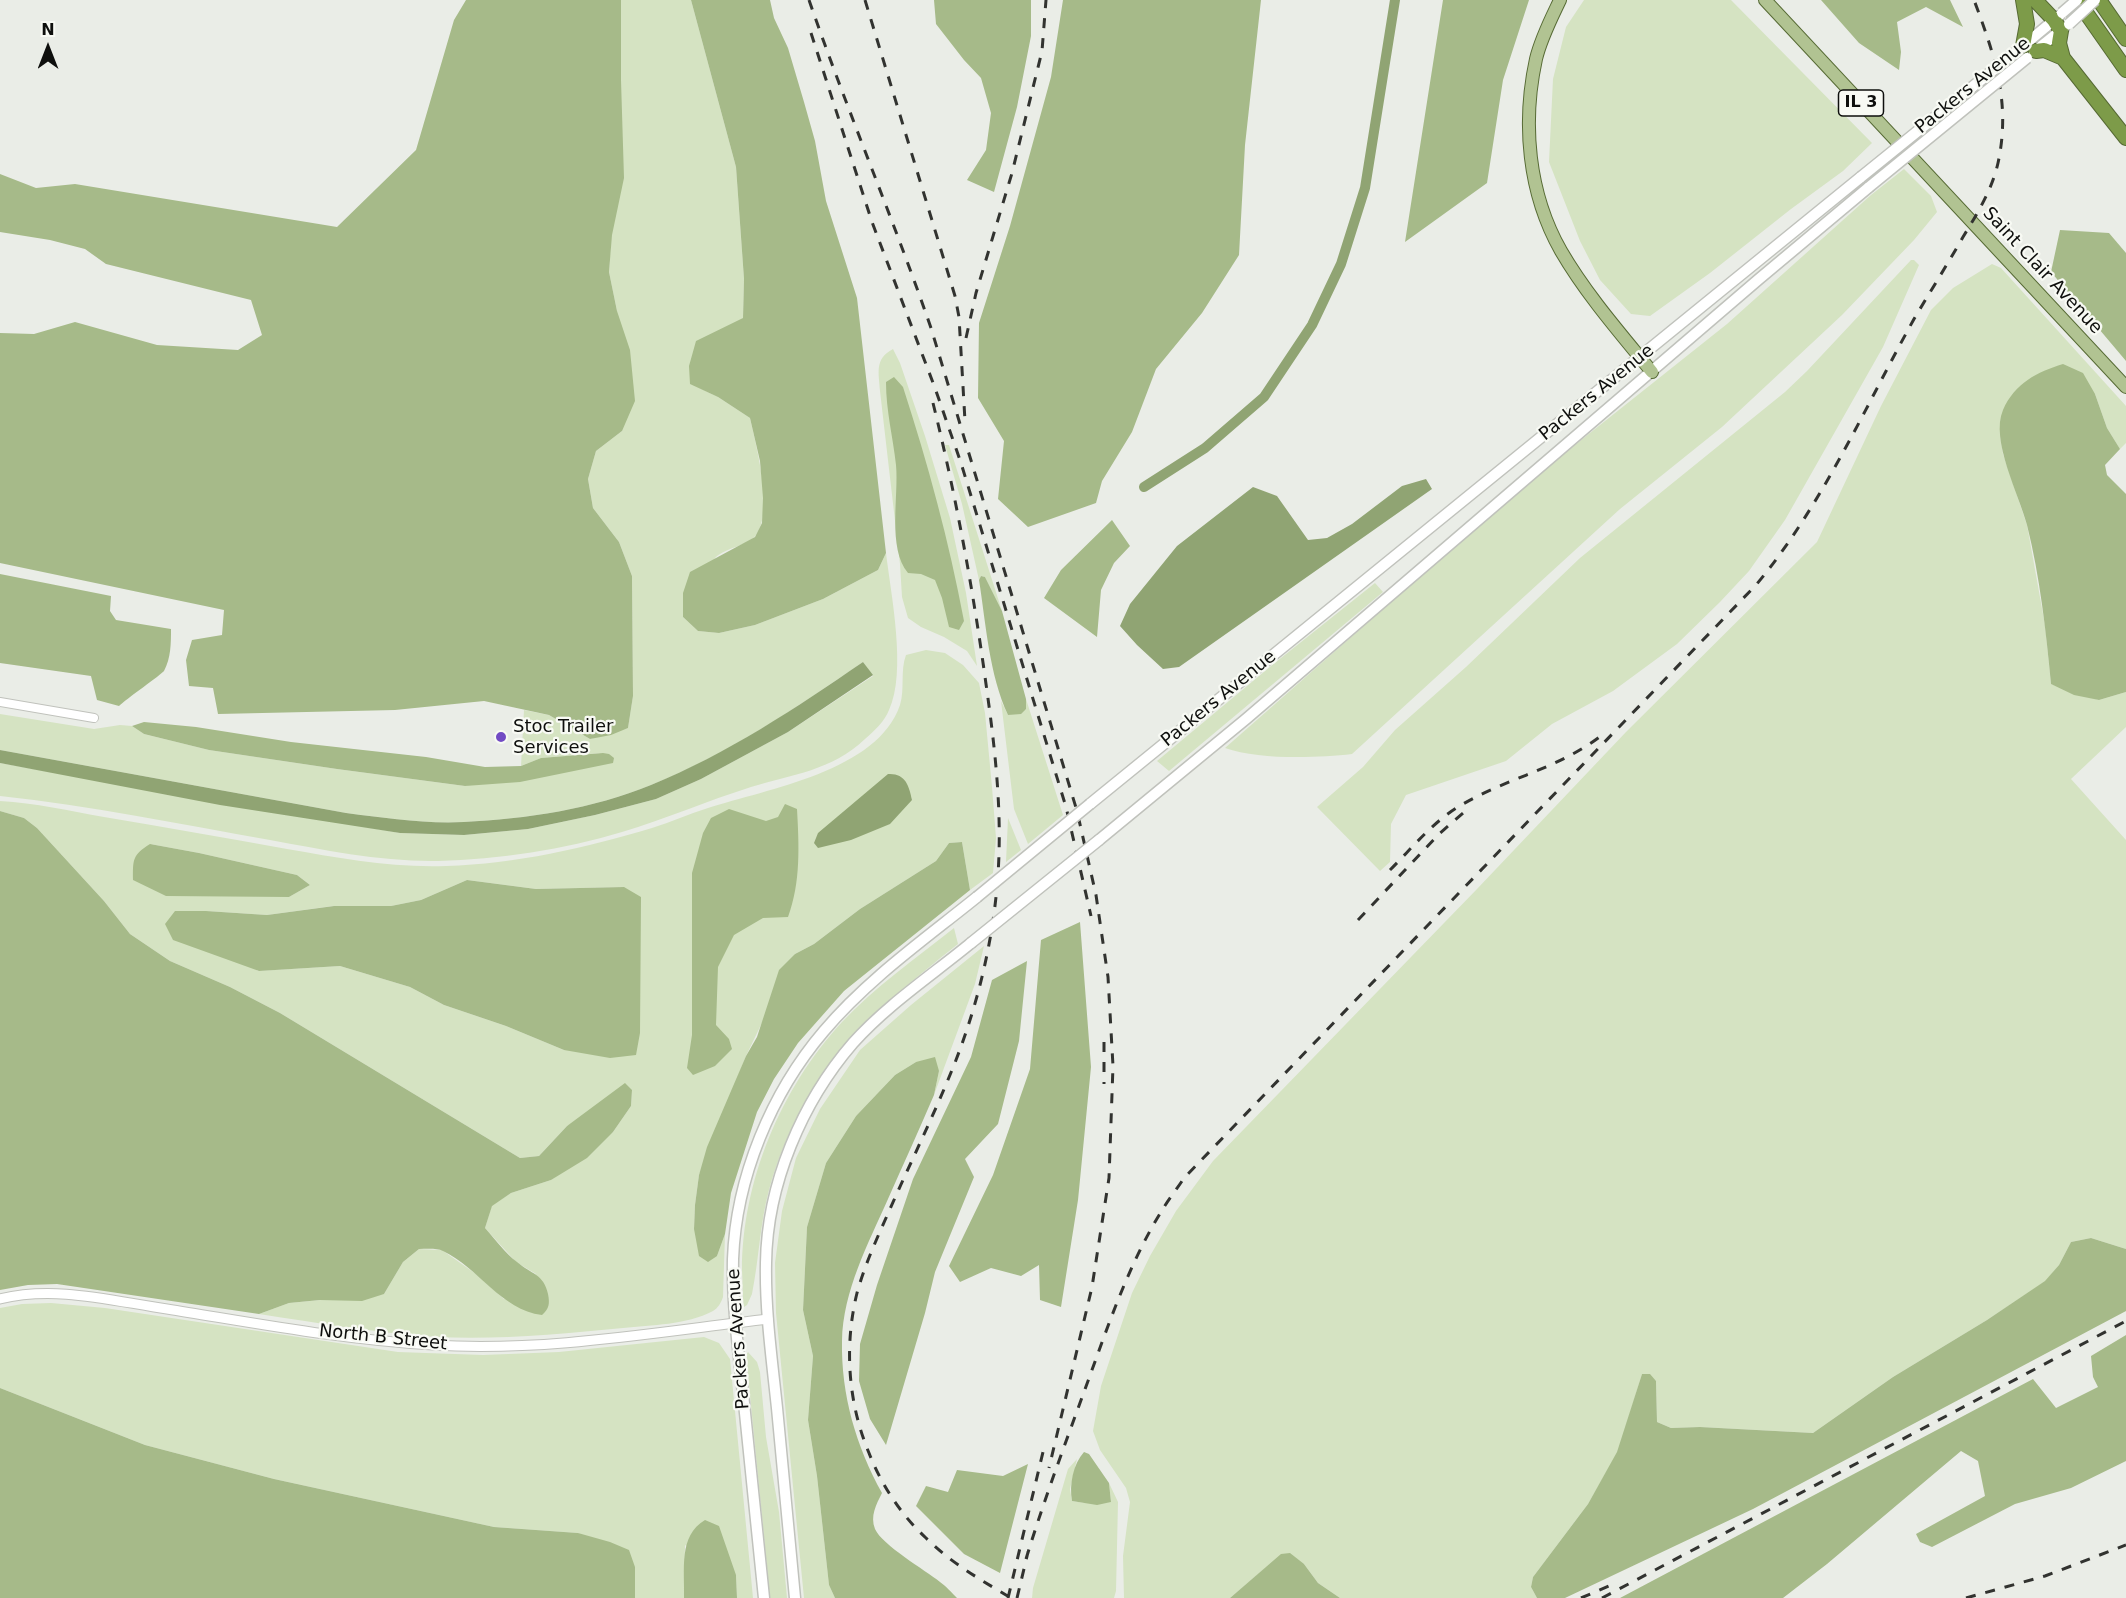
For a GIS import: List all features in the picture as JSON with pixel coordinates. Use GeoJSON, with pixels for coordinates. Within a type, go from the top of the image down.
{"type":"FeatureCollection","features":[{"type":"Feature","properties":{"kind":"highway"},"geometry":{"type":"LineString","coordinates":[[2023,0],[2029,51],[2044,50],[2064,58]]}},
{"type":"Feature","properties":{"kind":"highway"},"geometry":{"type":"LineString","coordinates":[[2035,0],[2061,22],[2059,43],[2064,58],[2126,138]]}},
{"type":"Feature","properties":{"kind":"highway"},"geometry":{"type":"LineString","coordinates":[[2077,0],[2126,70]]}},
{"type":"Feature","properties":{"kind":"highway"},"geometry":{"type":"LineString","coordinates":[[2102,3],[2126,39]]}},
{"type":"Feature","properties":{"kind":"main road"},"geometry":{"type":"LineString","coordinates":[[1560,0],[1546,28],[1536,58],[1531,90],[1528,120],[1530,156],[1536,186],[1545,218],[1581,284],[1652,372]]}},
{"type":"Feature","properties":{"kind":"main road","name":"Saint Clair Avenue"},"geometry":{"type":"LineString","coordinates":[[1765,0],[2126,387]]}},
{"type":"Feature","properties":{"kind":"main road","name":"Packers Avenue"},"geometry":{"type":"LineString","coordinates":[[795,1598],[768,1319],[766,1262],[768,1236],[773,1202],[789,1151],[807,1111],[854,1043],[887,1011],[1246,719],[1759,279],[1869,188],[2029,51],[2061,22],[2077,0]]}},
{"type":"Feature","properties":{"kind":"main road","name":"Packers Avenue"},"geometry":{"type":"LineString","coordinates":[[2061,22],[2102,3]]}},
{"type":"Feature","properties":{"kind":"main road","name":"Packers Avenue"},"geometry":{"type":"LineString","coordinates":[[764,1598],[735,1323],[733,1259],[743,1191],[759,1142],[777,1100],[801,1059],[848,1004],[886,970],[1861,177],[2029,51]]}},
{"type":"Feature","properties":{"kind":"street"},"geometry":{"type":"LineString","coordinates":[[0,702],[94,718]]}},
{"type":"Feature","properties":{"kind":"street","name":"North B Street"},"geometry":{"type":"LineString","coordinates":[[0,1299],[33,1293],[81,1295],[350,1337],[462,1346],[563,1343],[768,1319]]}},
{"type":"Feature","properties":{"kind":"shaded area"},"geometry":{"type":"Polygon","coordinates":[[[466,0],[621,0],[624,178],[612,235],[609,272],[617,311],[630,350],[635,401],[622,431],[596,451],[588,479],[593,508],[619,542],[632,576],[633,696],[628,728],[611,735],[590,739],[549,715],[484,701],[395,710],[218,714],[213,688],[189,686],[186,660],[192,640],[222,635],[224,610],[0,563],[0,333],[34,334],[75,322],[157,345],[238,350],[262,335],[251,300],[106,264],[85,249],[50,240],[0,232],[0,174],[36,188],[75,184],[337,227],[416,150],[454,20],[466,0]]]}},
{"type":"Feature","properties":{"kind":"shaded area"},"geometry":{"type":"Polygon","coordinates":[[[621,0],[691,0],[736,167],[744,279],[743,318],[690,383],[718,397],[750,418],[762,478],[764,511],[761,524],[752,539],[716,557],[683,617],[698,631],[719,633],[755,625],[823,599],[878,570],[886,553],[896,633],[897,675],[889,710],[882,722],[852,750],[811,770],[751,787],[600,838],[554,849],[484,858],[417,861],[375,857],[102,810],[0,796],[0,763],[400,833],[464,835],[528,829],[656,799],[701,779],[788,732],[873,676],[863,662],[734,745],[651,785],[583,806],[487,821],[435,822],[346,813],[0,750],[0,714],[94,729],[120,725],[132,726],[144,734],[209,750],[465,786],[603,753],[541,758],[521,766],[524,710],[549,715],[590,739],[628,728],[633,696],[632,576],[619,542],[593,508],[588,479],[596,451],[622,431],[617,311],[609,272],[621,80],[621,0]]]}},
{"type":"Feature","properties":{"kind":"shaded area"},"geometry":{"type":"Polygon","coordinates":[[[691,0],[770,0],[774,18],[788,48],[815,141],[826,201],[857,298],[886,553],[878,570],[823,599],[755,625],[719,633],[698,631],[683,617],[683,593],[690,572],[755,537],[762,523],[763,498],[760,461],[750,418],[718,397],[690,384],[689,366],[696,341],[743,318],[744,279],[736,167],[691,0]]]}},
{"type":"Feature","properties":{"kind":"shaded area"},"geometry":{"type":"Polygon","coordinates":[[[934,0],[1031,0],[1031,36],[1017,107],[994,192],[967,180],[986,150],[991,113],[981,78],[936,24],[934,0]]]}},
{"type":"Feature","properties":{"kind":"shaded area"},"geometry":{"type":"Polygon","coordinates":[[[1063,0],[1261,0],[1245,145],[1239,255],[1202,313],[1156,369],[1132,432],[1102,481],[1096,503],[1028,527],[998,499],[1004,441],[978,398],[979,323],[1010,226],[1051,77],[1063,0]]]}},
{"type":"Feature","properties":{"kind":"shaded area"},"geometry":{"type":"Polygon","coordinates":[[[1443,0],[1529,0],[1503,80],[1487,183],[1405,242],[1443,0]]]}},
{"type":"Feature","properties":{"kind":"shaded area"},"geometry":{"type":"Polygon","coordinates":[[[1584,0],[1731,0],[1872,143],[1843,171],[1650,316],[1631,314],[1600,280],[1580,241],[1549,162],[1553,79],[1566,27],[1584,0]]]}},
{"type":"Feature","properties":{"kind":"shaded area"},"geometry":{"type":"Polygon","coordinates":[[[1821,0],[1950,0],[1963,27],[1926,7],[1897,22],[1901,52],[1899,70],[1859,43],[1821,0]]]}},
{"type":"Feature","properties":{"kind":"shaded area"},"geometry":{"type":"Polygon","coordinates":[[[1904,169],[1931,196],[1937,212],[1914,240],[1842,315],[1722,427],[1620,509],[1352,754],[1305,757],[1270,756],[1254,755],[1225,748],[1458,543],[1551,464],[1727,324],[1871,195],[1904,169]]]}},
{"type":"Feature","properties":{"kind":"shaded area"},"geometry":{"type":"Polygon","coordinates":[[[2060,230],[2109,233],[2126,253],[2126,361],[2051,272],[2060,230]]]}},
{"type":"Feature","properties":{"kind":"shaded area"},"geometry":{"type":"Polygon","coordinates":[[[1911,260],[1919,265],[1883,347],[1785,520],[1749,571],[1677,644],[1613,691],[1552,724],[1506,761],[1406,795],[1391,824],[1390,862],[1380,871],[1317,807],[1363,767],[1395,730],[1466,667],[1580,558],[1785,392],[1911,260]]]}},
{"type":"Feature","properties":{"kind":"shaded area"},"geometry":{"type":"Polygon","coordinates":[[[1992,264],[2001,268],[2126,406],[2126,443],[2120,449],[2107,428],[2095,394],[2000,434],[2003,454],[2027,525],[2045,625],[2051,684],[2099,700],[2126,692],[2126,727],[2071,779],[2126,840],[2126,1249],[2091,1238],[2071,1242],[2059,1265],[2046,1281],[1893,1377],[1813,1433],[1700,1427],[1671,1428],[1657,1422],[1656,1381],[1642,1374],[1618,1452],[1588,1504],[1533,1577],[1531,1587],[1537,1598],[1340,1598],[1318,1583],[1304,1564],[1270,1564],[1230,1598],[1124,1598],[1123,1556],[1130,1502],[1126,1488],[1100,1450],[1093,1431],[1101,1386],[1132,1293],[1176,1211],[1213,1161],[1626,732],[1817,542],[1881,406],[1931,310],[1953,288],[1992,264]]]}},
{"type":"Feature","properties":{"kind":"shaded area"},"geometry":{"type":"Polygon","coordinates":[[[893,349],[925,436],[950,518],[966,593],[977,666],[967,651],[908,618],[902,597],[879,372],[883,357],[893,349]]]}},
{"type":"Feature","properties":{"kind":"shaded area"},"geometry":{"type":"Polygon","coordinates":[[[2063,364],[2083,373],[2095,394],[2107,428],[2120,449],[2105,465],[2107,475],[2126,494],[2126,692],[2099,700],[2074,695],[2051,684],[2036,564],[2027,525],[2007,467],[2000,436],[2003,410],[2020,386],[2036,375],[2063,364]]]}},
{"type":"Feature","properties":{"kind":"shaded area"},"geometry":{"type":"Polygon","coordinates":[[[894,377],[903,387],[937,503],[964,621],[959,630],[949,627],[935,580],[921,574],[908,573],[898,550],[895,521],[897,478],[886,393],[886,382],[894,377]]]}},
{"type":"Feature","properties":{"kind":"shaded area"},"geometry":{"type":"Polygon","coordinates":[[[945,445],[949,445],[1002,611],[985,577],[981,576],[979,580],[962,504],[945,445]]]}},
{"type":"Feature","properties":{"kind":"shaded area"},"geometry":{"type":"Polygon","coordinates":[[[1426,479],[1432,489],[1179,667],[1163,669],[1120,626],[1130,604],[1177,546],[1253,487],[1277,496],[1308,540],[1327,538],[1352,524],[1402,486],[1426,479]]]}},
{"type":"Feature","properties":{"kind":"shaded area"},"geometry":{"type":"Polygon","coordinates":[[[1112,520],[1130,546],[1114,563],[1101,590],[1097,637],[1044,598],[1061,570],[1112,520]]]}},
{"type":"Feature","properties":{"kind":"shaded area"},"geometry":{"type":"Polygon","coordinates":[[[0,574],[111,596],[110,611],[116,620],[171,629],[171,645],[164,671],[119,706],[97,700],[91,676],[0,663],[0,574]]]}},
{"type":"Feature","properties":{"kind":"shaded area"},"geometry":{"type":"Polygon","coordinates":[[[981,576],[985,577],[1002,611],[1026,699],[1026,709],[1021,714],[1008,715],[996,683],[986,631],[979,580],[981,576]]]}},
{"type":"Feature","properties":{"kind":"shaded area"},"geometry":{"type":"Polygon","coordinates":[[[1375,583],[1383,592],[1169,771],[1157,761],[1271,666],[1375,583]]]}},
{"type":"Feature","properties":{"kind":"shaded area"},"geometry":{"type":"Polygon","coordinates":[[[926,650],[945,653],[963,665],[979,683],[985,713],[996,838],[993,873],[970,890],[962,842],[949,843],[936,861],[860,909],[814,944],[795,954],[746,1056],[699,1175],[694,1229],[717,1256],[725,1234],[723,1297],[716,1308],[703,1316],[669,1324],[483,1338],[392,1333],[259,1314],[289,1303],[384,1294],[403,1262],[419,1249],[442,1250],[476,1274],[504,1299],[536,1274],[516,1262],[485,1228],[492,1205],[511,1193],[551,1180],[613,1132],[631,1106],[632,1090],[567,1126],[539,1156],[520,1158],[280,1013],[230,987],[170,961],[130,934],[104,901],[37,828],[24,818],[0,811],[0,801],[39,805],[366,862],[446,866],[524,858],[576,848],[652,828],[708,808],[789,784],[845,762],[869,746],[888,728],[900,705],[906,655],[926,650]],[[150,844],[289,897],[310,885],[297,875],[150,844]],[[467,880],[421,900],[391,906],[333,906],[267,915],[175,911],[258,971],[340,966],[410,987],[444,1005],[506,1026],[564,1050],[624,887],[536,889],[467,880]]]}},
{"type":"Feature","properties":{"kind":"shaded area"},"geometry":{"type":"Polygon","coordinates":[[[863,662],[873,675],[788,732],[701,779],[656,799],[528,829],[464,835],[400,833],[220,805],[0,763],[0,750],[346,813],[420,821],[487,821],[583,806],[651,785],[734,745],[863,662]]]}},
{"type":"Feature","properties":{"kind":"shaded area"},"geometry":{"type":"Polygon","coordinates":[[[1026,699],[1063,815],[1028,844],[1014,809],[1001,701],[1008,715],[1026,709],[1026,699]]]}},
{"type":"Feature","properties":{"kind":"shaded area"},"geometry":{"type":"Polygon","coordinates":[[[144,722],[426,757],[485,767],[521,766],[541,758],[603,753],[614,758],[613,763],[520,782],[465,786],[209,750],[144,734],[132,726],[144,722]]]}},
{"type":"Feature","properties":{"kind":"shaded area"},"geometry":{"type":"Polygon","coordinates":[[[888,774],[894,774],[905,781],[912,800],[890,824],[851,840],[818,848],[814,843],[818,833],[888,774]]]}},
{"type":"Feature","properties":{"kind":"shaded area"},"geometry":{"type":"Polygon","coordinates":[[[785,804],[797,809],[798,836],[797,877],[788,917],[763,918],[734,935],[718,967],[716,1025],[729,1039],[732,1049],[715,1066],[693,1075],[687,1068],[692,1035],[692,873],[703,833],[711,818],[729,809],[766,821],[778,817],[785,804]]]}},
{"type":"Feature","properties":{"kind":"shaded area"},"geometry":{"type":"Polygon","coordinates":[[[0,811],[24,818],[37,828],[104,901],[130,934],[170,961],[230,987],[280,1013],[520,1158],[539,1156],[567,1126],[625,1083],[632,1090],[631,1106],[613,1132],[587,1158],[551,1180],[511,1193],[492,1206],[485,1228],[504,1250],[543,1282],[549,1301],[544,1313],[542,1315],[527,1312],[514,1305],[456,1258],[438,1249],[419,1249],[403,1262],[384,1294],[362,1301],[320,1300],[289,1303],[259,1314],[57,1284],[28,1285],[0,1290],[0,811]]]}},
{"type":"Feature","properties":{"kind":"shaded area"},"geometry":{"type":"Polygon","coordinates":[[[1008,818],[1021,850],[1006,862],[1008,818]]]}},
{"type":"Feature","properties":{"kind":"shaded area"},"geometry":{"type":"Polygon","coordinates":[[[962,842],[970,890],[844,991],[798,1043],[774,1079],[757,1112],[731,1193],[725,1234],[717,1256],[708,1262],[699,1256],[694,1229],[699,1175],[707,1147],[746,1056],[757,1037],[779,970],[795,954],[814,944],[860,909],[936,861],[949,843],[962,842]]]}},
{"type":"Feature","properties":{"kind":"shaded area"},"geometry":{"type":"Polygon","coordinates":[[[150,844],[297,875],[310,885],[289,897],[166,896],[133,880],[135,859],[140,851],[150,844]]]}},
{"type":"Feature","properties":{"kind":"shaded area"},"geometry":{"type":"Polygon","coordinates":[[[467,880],[536,889],[624,887],[641,897],[640,1033],[636,1055],[610,1058],[564,1050],[506,1026],[444,1005],[410,987],[340,966],[259,971],[173,940],[165,924],[175,911],[267,915],[334,906],[391,906],[421,900],[467,880]]]}},
{"type":"Feature","properties":{"kind":"shaded area"},"geometry":{"type":"Polygon","coordinates":[[[1080,922],[1091,1067],[1078,1200],[1061,1307],[1040,1300],[1039,1265],[1021,1276],[991,1268],[960,1282],[949,1266],[993,1175],[1030,1069],[1041,940],[1080,922]]]}},
{"type":"Feature","properties":{"kind":"shaded area"},"geometry":{"type":"Polygon","coordinates":[[[954,928],[958,944],[895,996],[867,1023],[819,1080],[800,1113],[783,1149],[769,1190],[752,1294],[744,1307],[742,1271],[749,1203],[769,1138],[784,1106],[820,1048],[842,1022],[882,985],[954,928]]]}},
{"type":"Feature","properties":{"kind":"shaded area"},"geometry":{"type":"Polygon","coordinates":[[[984,946],[975,984],[934,1095],[939,1071],[916,1062],[895,1075],[856,1116],[826,1163],[807,1227],[803,1310],[813,1356],[808,1420],[817,1476],[829,1585],[835,1598],[804,1598],[776,1313],[775,1263],[782,1211],[796,1158],[820,1109],[860,1050],[984,946]]]}},
{"type":"Feature","properties":{"kind":"shaded area"},"geometry":{"type":"Polygon","coordinates":[[[1027,961],[1019,1041],[998,1124],[965,1159],[974,1177],[935,1272],[886,1445],[870,1419],[859,1381],[860,1344],[877,1285],[913,1179],[971,1057],[992,980],[1027,961]]]}},
{"type":"Feature","properties":{"kind":"shaded area"},"geometry":{"type":"Polygon","coordinates":[[[935,1057],[939,1071],[934,1095],[865,1251],[852,1286],[843,1322],[842,1361],[852,1420],[865,1457],[882,1493],[873,1515],[875,1529],[886,1542],[957,1598],[835,1598],[829,1585],[817,1476],[808,1420],[813,1356],[803,1310],[807,1227],[826,1163],[856,1116],[895,1075],[916,1062],[935,1057]]]}},
{"type":"Feature","properties":{"kind":"shaded area"},"geometry":{"type":"Polygon","coordinates":[[[2091,1238],[2126,1249],[2126,1311],[1753,1509],[1565,1598],[1537,1598],[1531,1587],[1533,1577],[1588,1504],[1617,1452],[1642,1374],[1650,1374],[1656,1381],[1657,1422],[1671,1428],[1700,1427],[1813,1433],[1893,1377],[1987,1320],[2045,1281],[2059,1265],[2071,1242],[2091,1238]]]}},
{"type":"Feature","properties":{"kind":"shaded area"},"geometry":{"type":"Polygon","coordinates":[[[51,1303],[105,1308],[398,1352],[483,1355],[559,1352],[704,1337],[719,1343],[730,1359],[753,1598],[737,1598],[736,1575],[685,1545],[684,1598],[635,1598],[635,1567],[578,1533],[494,1527],[274,1479],[145,1445],[0,1388],[0,1308],[22,1304],[51,1303]]]}},
{"type":"Feature","properties":{"kind":"shaded area"},"geometry":{"type":"Polygon","coordinates":[[[2126,1335],[2126,1461],[2071,1488],[2015,1504],[1932,1547],[1920,1542],[1916,1534],[1985,1496],[1978,1461],[1961,1451],[1827,1564],[1783,1598],[1620,1598],[2033,1379],[2056,1408],[2098,1387],[2093,1377],[2091,1356],[2126,1335]]]}},
{"type":"Feature","properties":{"kind":"shaded area"},"geometry":{"type":"Polygon","coordinates":[[[748,1352],[757,1362],[760,1372],[766,1437],[779,1512],[787,1598],[770,1598],[746,1355],[748,1352]]]}},
{"type":"Feature","properties":{"kind":"shaded area"},"geometry":{"type":"Polygon","coordinates":[[[0,1388],[145,1445],[274,1479],[494,1527],[578,1533],[610,1542],[629,1550],[635,1567],[635,1598],[0,1598],[0,1388]]]}},
{"type":"Feature","properties":{"kind":"shaded area"},"geometry":{"type":"Polygon","coordinates":[[[1084,1452],[1089,1454],[1109,1483],[1111,1502],[1097,1505],[1072,1501],[1073,1475],[1077,1462],[1084,1452]]]}},
{"type":"Feature","properties":{"kind":"shaded area"},"geometry":{"type":"Polygon","coordinates":[[[1077,1459],[1070,1489],[1072,1501],[1111,1502],[1109,1483],[1118,1502],[1114,1598],[1032,1598],[1068,1469],[1077,1459]]]}},
{"type":"Feature","properties":{"kind":"shaded area"},"geometry":{"type":"Polygon","coordinates":[[[1028,1464],[1000,1573],[964,1554],[916,1506],[926,1486],[948,1492],[957,1470],[1003,1476],[1028,1464]]]}},
{"type":"Feature","properties":{"kind":"shaded area"},"geometry":{"type":"Polygon","coordinates":[[[705,1520],[719,1526],[736,1575],[737,1598],[684,1598],[684,1565],[687,1544],[696,1527],[705,1520]]]}},
{"type":"Feature","properties":{"kind":"shaded area"},"geometry":{"type":"Polygon","coordinates":[[[1290,1553],[1304,1564],[1318,1583],[1340,1598],[1230,1598],[1281,1554],[1290,1553]]]}},
{"type":"Feature","properties":{"kind":"waterway"},"geometry":{"type":"LineString","coordinates":[[1144,487],[1205,448],[1264,397],[1312,325],[1341,264],[1365,188],[1395,0]]}},
{"type":"Feature","properties":{"kind":"railway"},"geometry":{"type":"LineString","coordinates":[[809,0],[931,328],[1077,811],[1096,895],[1108,977],[1113,1066],[1109,1178],[1092,1287],[1049,1468]]}},
{"type":"Feature","properties":{"kind":"railway"},"geometry":{"type":"LineString","coordinates":[[865,0],[955,296],[959,317],[965,421]]}},
{"type":"Feature","properties":{"kind":"railway"},"geometry":{"type":"LineString","coordinates":[[966,338],[976,293],[1012,173],[1042,51],[1046,0]]}},
{"type":"Feature","properties":{"kind":"railway"},"geometry":{"type":"LineString","coordinates":[[1026,1559],[1039,1517],[1118,1300],[1149,1233],[1184,1178],[1756,585],[1802,523],[1841,456],[1914,319],[1979,211],[1995,173],[2002,141],[2002,100],[1994,60],[1974,0]]}},
{"type":"Feature","properties":{"kind":"railway"},"geometry":{"type":"LineString","coordinates":[[811,33],[872,222],[961,463],[1066,807],[1091,916]]}},
{"type":"Feature","properties":{"kind":"railway"},"geometry":{"type":"LineString","coordinates":[[933,403],[963,543],[990,711],[999,817],[996,897],[986,959],[976,1000],[956,1060],[876,1240],[860,1282],[850,1333],[850,1374],[856,1414],[869,1453],[879,1476],[900,1509],[936,1547],[967,1571],[1011,1598]]}},
{"type":"Feature","properties":{"kind":"railway"},"geometry":{"type":"LineString","coordinates":[[1390,870],[1431,828],[1458,807],[1494,788],[1549,766],[1602,735]]}},
{"type":"Feature","properties":{"kind":"railway"},"geometry":{"type":"LineString","coordinates":[[1358,920],[1439,834],[1463,813]]}},
{"type":"Feature","properties":{"kind":"railway"},"geometry":{"type":"LineString","coordinates":[[1104,1042],[1104,1084]]}},
{"type":"Feature","properties":{"kind":"railway"},"geometry":{"type":"LineString","coordinates":[[1602,1598],[2126,1321]]}},
{"type":"Feature","properties":{"kind":"railway"},"geometry":{"type":"LineString","coordinates":[[1008,1598],[1043,1452]]}},
{"type":"Feature","properties":{"kind":"railway"},"geometry":{"type":"LineString","coordinates":[[1966,1598],[2045,1576],[2126,1545]]}},
{"type":"Feature","properties":{"kind":"railway"},"geometry":{"type":"LineString","coordinates":[[1017,1598],[1028,1552]]}},
{"type":"Feature","properties":{"kind":"railway"},"geometry":{"type":"LineString","coordinates":[[1581,1598],[1611,1585]]}},
{"type":"Feature","properties":{"kind":"place","name":"Stoc Trailer Services"},"geometry":{"type":"Point","coordinates":[501,737]}}]}
